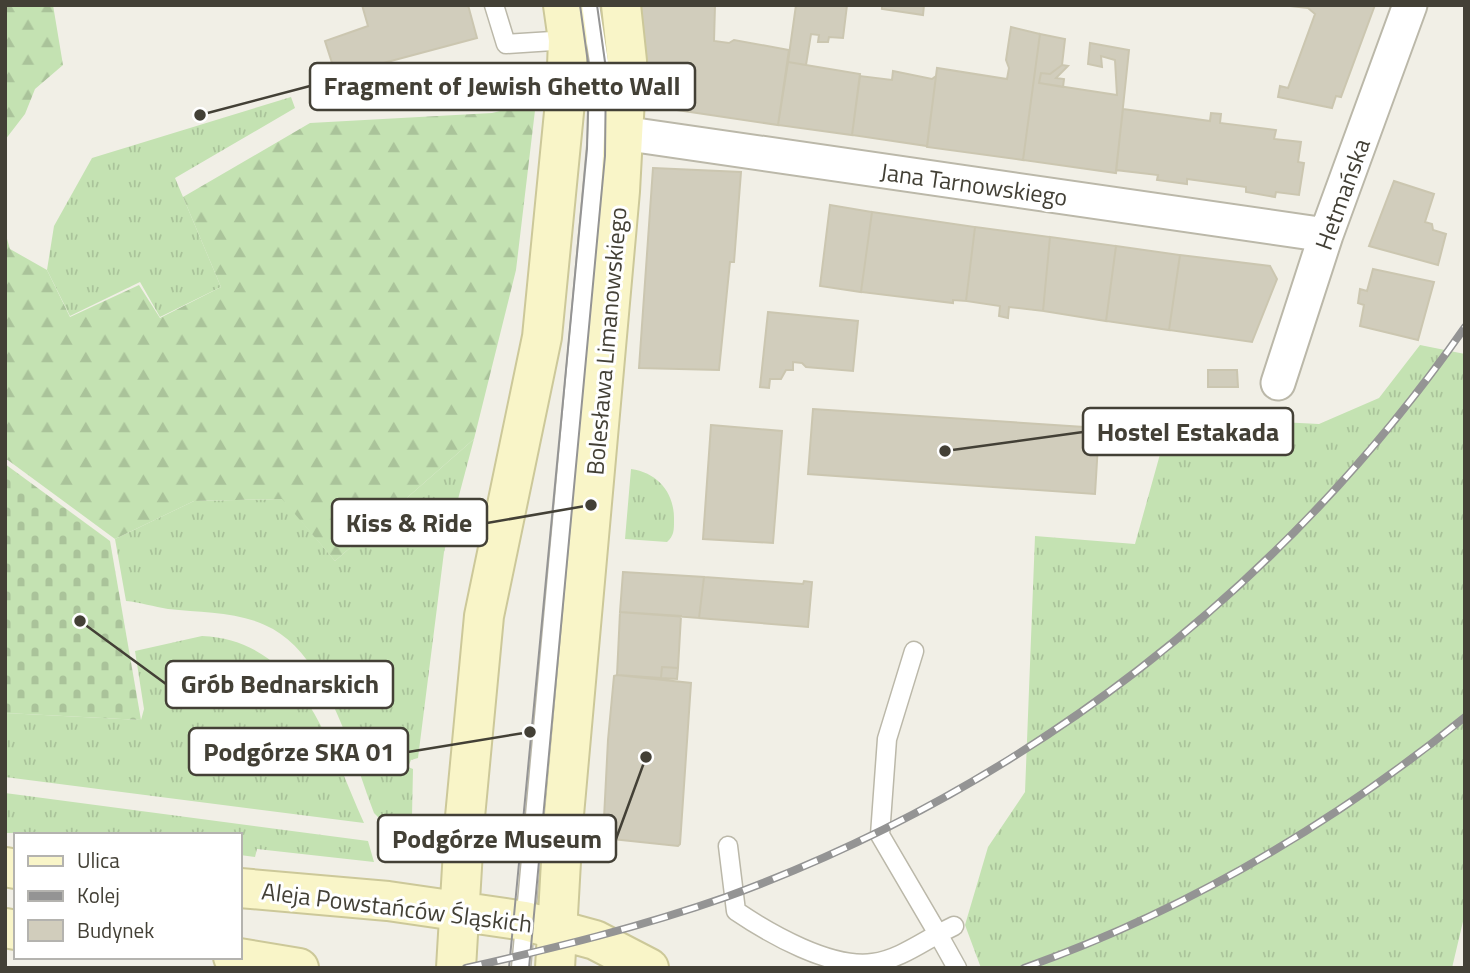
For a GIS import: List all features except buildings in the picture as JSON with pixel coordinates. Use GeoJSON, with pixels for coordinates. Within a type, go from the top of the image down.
{"type":"FeatureCollection","features":[{"type":"Feature","properties":{"kind":"street","name":"Bolesława Limanowskiego"},"geometry":{"type":"LineString","coordinates":[[555,968],[540,924],[622,133],[627,61],[621,5]]}},
{"type":"Feature","properties":{"kind":"street","name":"Hetmańska"},"geometry":{"type":"LineString","coordinates":[[1278,383],[1326,235],[1410,5]]}},
{"type":"Feature","properties":{"kind":"street"},"geometry":{"type":"LineString","coordinates":[[456,968],[484,616],[542,337],[566,92],[566,22]]}},
{"type":"Feature","properties":{"kind":"street","name":"Jana Tarnowskiego"},"geometry":{"type":"LineString","coordinates":[[622,133],[1326,235]]}},
{"type":"Feature","properties":{"kind":"street","name":"Aleja Powstańców Śląskich"},"geometry":{"type":"LineString","coordinates":[[242,888],[388,901],[540,924],[595,940],[649,968]]}},
{"type":"Feature","properties":{"kind":"street"},"geometry":{"type":"LineString","coordinates":[[242,958],[299,968]]}},
{"type":"Feature","properties":{"kind":"lane"},"geometry":{"type":"LineString","coordinates":[[494,5],[506,44],[566,22]]}},
{"type":"Feature","properties":{"kind":"lane"},"geometry":{"type":"LineString","coordinates":[[521,968],[540,924],[532,823],[597,140],[600,68],[590,5]]}},
{"type":"Feature","properties":{"kind":"lane"},"geometry":{"type":"LineString","coordinates":[[914,651],[887,739],[880,835],[946,930],[957,968]]}},
{"type":"Feature","properties":{"kind":"lane"},"geometry":{"type":"LineString","coordinates":[[728,846],[736,911],[763,929],[825,956],[872,963],[897,956],[946,930]]}},
{"type":"Feature","properties":{"kind":"green space"},"geometry":{"type":"Polygon","coordinates":[[[5,5],[53,5],[63,65],[35,89],[25,114],[5,140],[5,5]]]}},
{"type":"Feature","properties":{"kind":"green space"},"geometry":{"type":"Polygon","coordinates":[[[291,97],[295,108],[175,178],[221,287],[160,317],[140,282],[70,316],[47,270],[54,226],[92,158],[291,97]]]}},
{"type":"Feature","properties":{"kind":"green space"},"geometry":{"type":"Polygon","coordinates":[[[536,102],[516,270],[474,439],[335,561],[282,499],[194,501],[115,539],[5,458],[5,232],[10,249],[47,270],[70,317],[139,285],[160,318],[221,287],[183,197],[310,123],[492,113],[536,102]]]}},
{"type":"Feature","properties":{"kind":"green space"},"geometry":{"type":"Polygon","coordinates":[[[1420,345],[1465,354],[1465,913],[1452,968],[981,968],[965,925],[988,847],[1025,792],[1035,536],[1135,544],[1169,422],[1240,420],[1319,424],[1379,398],[1420,345]]]}},
{"type":"Feature","properties":{"kind":"green space"},"geometry":{"type":"Polygon","coordinates":[[[474,439],[444,552],[418,758],[411,760],[408,767],[413,769],[412,816],[397,826],[384,823],[374,813],[347,738],[324,686],[293,644],[273,629],[248,619],[126,601],[115,539],[194,501],[283,499],[335,561],[474,439]]]}},
{"type":"Feature","properties":{"kind":"green space"},"geometry":{"type":"Polygon","coordinates":[[[5,464],[110,541],[141,720],[5,713],[5,464]]]}},
{"type":"Feature","properties":{"kind":"green space"},"geometry":{"type":"Polygon","coordinates":[[[631,469],[657,480],[672,502],[674,530],[667,542],[625,539],[631,469]]]}},
{"type":"Feature","properties":{"kind":"green space"},"geometry":{"type":"Polygon","coordinates":[[[202,636],[236,642],[265,656],[288,677],[324,731],[364,823],[5,777],[5,713],[141,720],[144,709],[135,651],[202,636]]]}},
{"type":"Feature","properties":{"kind":"green space"},"geometry":{"type":"Polygon","coordinates":[[[5,793],[368,841],[374,862],[257,849],[255,857],[242,855],[242,833],[5,833],[5,793]]]}},
{"type":"Feature","properties":{"kind":"tram line"},"geometry":{"type":"LineString","coordinates":[[509,968],[587,149],[589,70],[580,5]]}},
{"type":"Feature","properties":{"kind":"tram line"},"geometry":{"type":"LineString","coordinates":[[529,968],[605,156],[606,69],[597,5]]}},
{"type":"Feature","properties":{"kind":"railway"},"geometry":{"type":"LineString","coordinates":[[466,968],[597,936],[726,897],[836,852],[942,799],[1043,738],[1139,669],[1230,593],[1315,511],[1393,422],[1465,327]]}},
{"type":"Feature","properties":{"kind":"railway"},"geometry":{"type":"LineString","coordinates":[[1024,968],[1142,920],[1255,861],[1363,793],[1465,717]]}},
{"type":"Feature","properties":{"kind":"place","name":"Fragment of Jewish Ghetto Wall"},"geometry":{"type":"Point","coordinates":[200,115]}},
{"type":"Feature","properties":{"kind":"place","name":"Hostel Estakada"},"geometry":{"type":"Point","coordinates":[945,451]}},
{"type":"Feature","properties":{"kind":"place","name":"Kiss & Ride"},"geometry":{"type":"Point","coordinates":[591,505]}},
{"type":"Feature","properties":{"kind":"place","name":"Grób Bednarskich"},"geometry":{"type":"Point","coordinates":[80,621]}},
{"type":"Feature","properties":{"kind":"place","name":"Podgórze SKA 01"},"geometry":{"type":"Point","coordinates":[530,732]}},
{"type":"Feature","properties":{"kind":"place","name":"Podgórze Museum"},"geometry":{"type":"Point","coordinates":[646,757]}}]}
